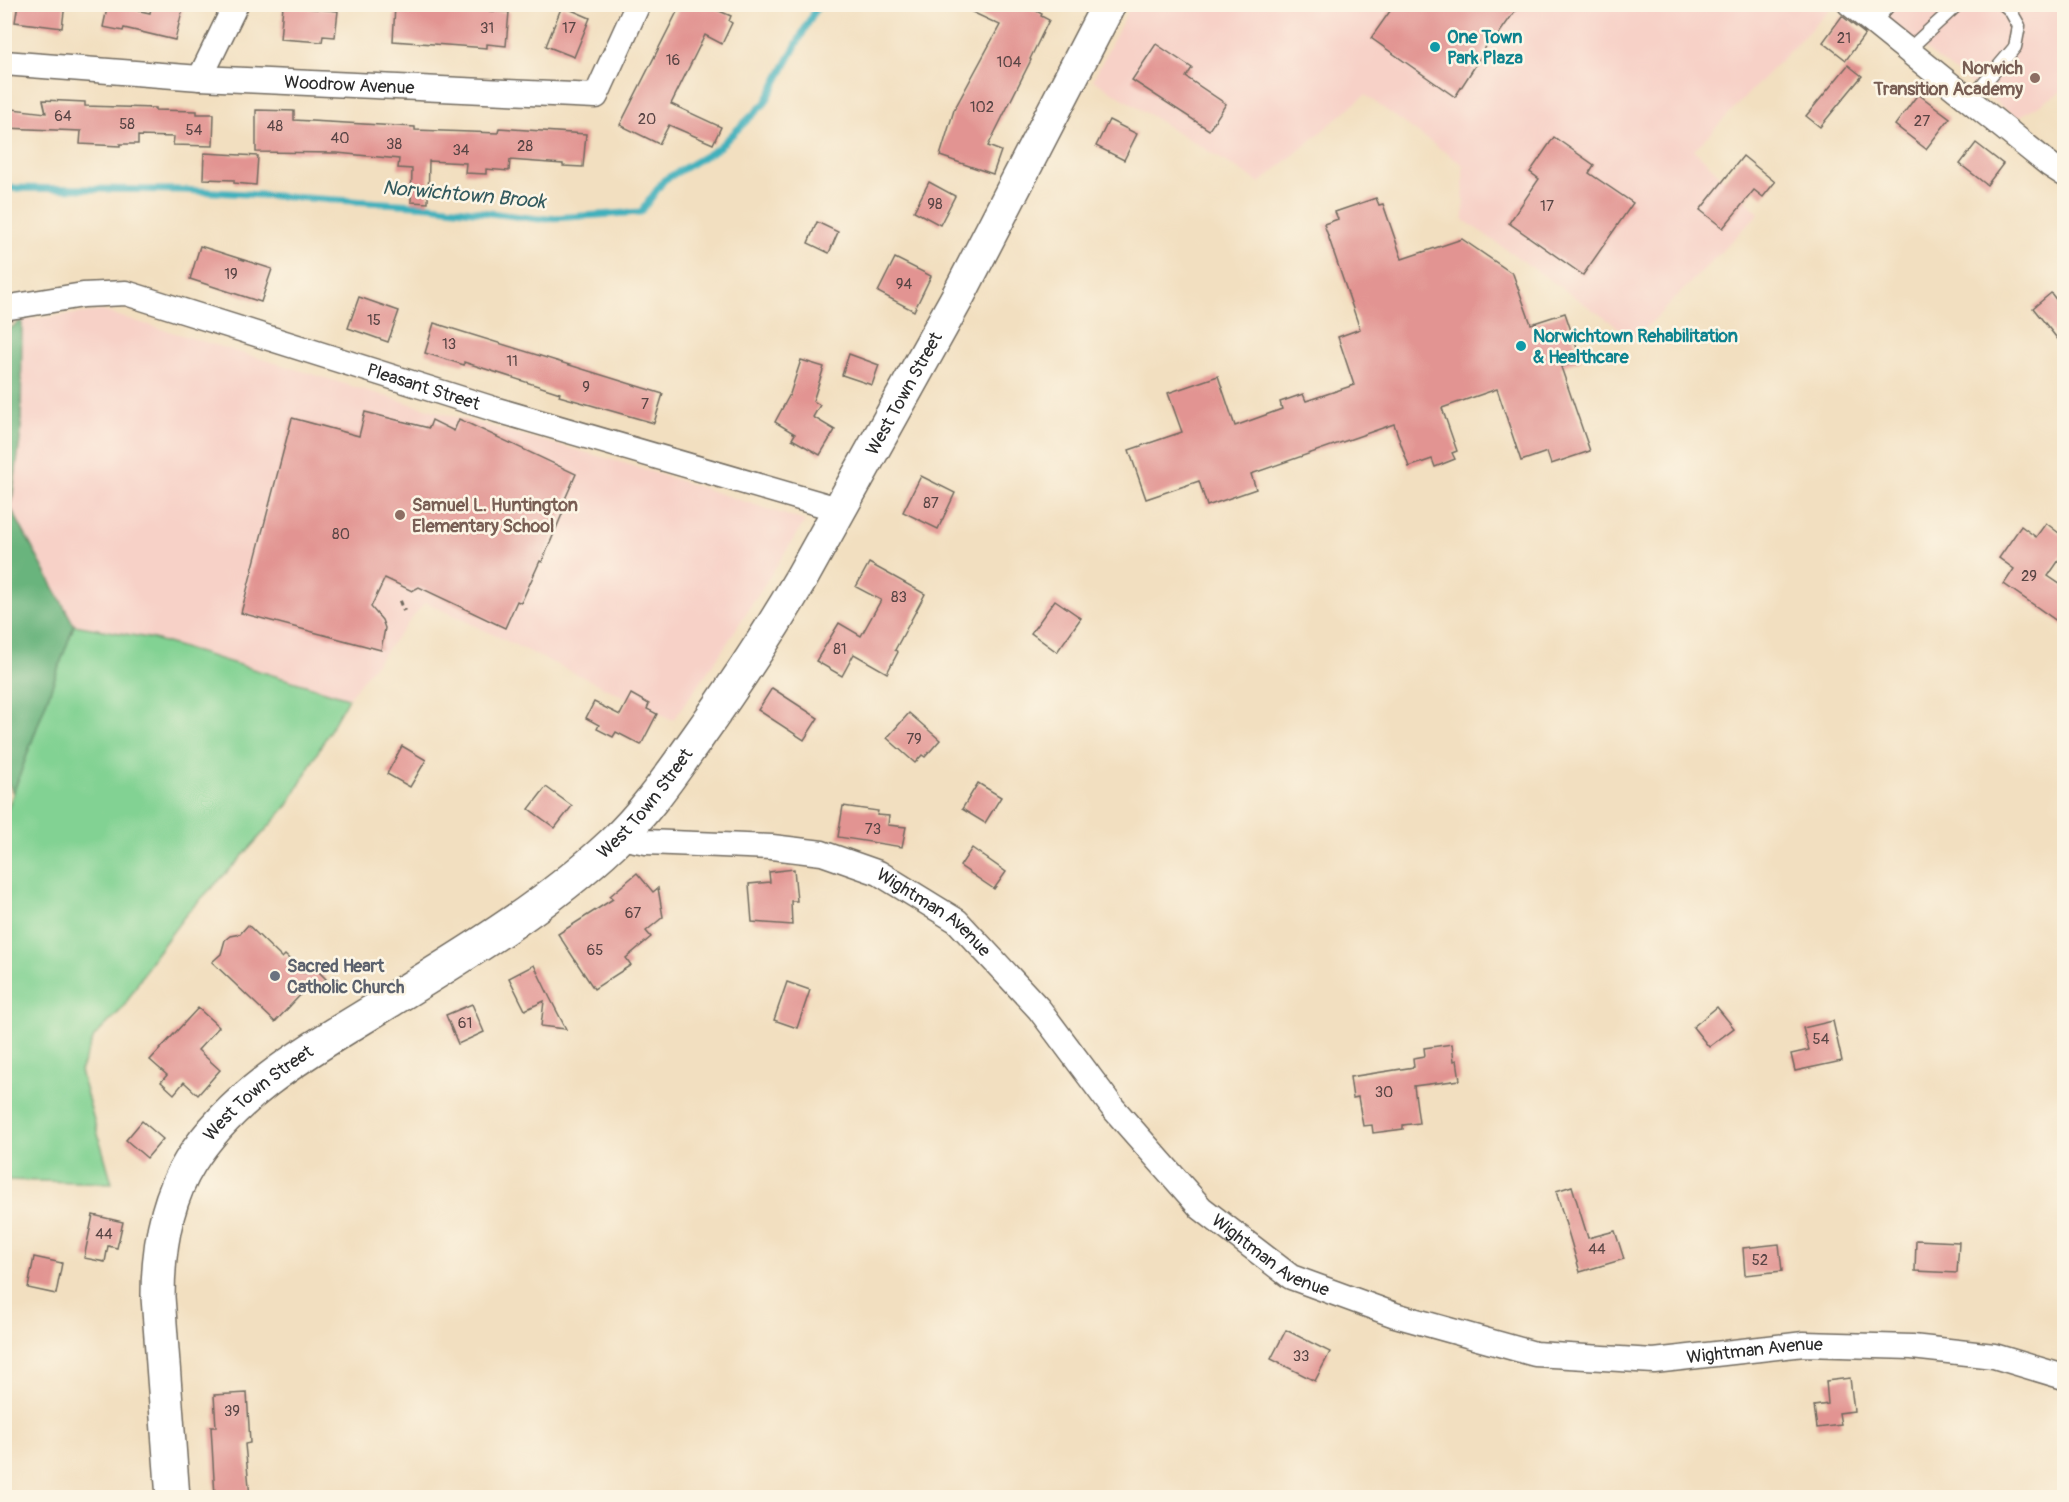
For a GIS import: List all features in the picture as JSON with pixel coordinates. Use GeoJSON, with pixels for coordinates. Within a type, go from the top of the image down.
{"type":"FeatureCollection","features":[{"type":"Feature","properties":{"kind":"main road","name":"West Town Street"},"geometry":{"type":"LineString","coordinates":[[173,1497],[158,1297],[158,1266],[171,1201],[190,1161],[225,1119],[285,1067],[463,956],[573,879],[619,837],[657,792],[748,665],[786,605],[956,300],[1109,4]]}},
{"type":"Feature","properties":{"kind":"street"},"geometry":{"type":"LineString","coordinates":[[200,78],[236,4]]}},
{"type":"Feature","properties":{"kind":"street","name":"Woodrow Avenue"},"geometry":{"type":"LineString","coordinates":[[4,63],[200,78],[596,96],[638,4]]}},
{"type":"Feature","properties":{"kind":"street"},"geometry":{"type":"LineString","coordinates":[[1850,4],[2064,174]]}},
{"type":"Feature","properties":{"kind":"street","name":"Pleasant Street"},"geometry":{"type":"LineString","coordinates":[[4,308],[83,295],[126,293],[497,410],[840,510]]}},
{"type":"Feature","properties":{"kind":"street","name":"Wightman Avenue"},"geometry":{"type":"LineString","coordinates":[[619,837],[646,843],[772,848],[822,854],[879,873],[957,921],[1039,1009],[1113,1108],[1201,1208],[1291,1277],[1395,1315],[1535,1354],[1654,1361],[1804,1344],[1912,1347],[1995,1356],[2064,1377]]}},
{"type":"Feature","properties":{"kind":"lane"},"geometry":{"type":"LineString","coordinates":[[1874,23],[1890,4]]}},
{"type":"Feature","properties":{"kind":"lane"},"geometry":{"type":"LineString","coordinates":[[1908,50],[1958,4]]}},
{"type":"Feature","properties":{"kind":"lane"},"geometry":{"type":"LineString","coordinates":[[1970,100],[2015,46],[2019,26],[2010,6]]}},
{"type":"Feature","properties":{"kind":"path"},"geometry":{"type":"LineString","coordinates":[[400,601],[404,611]]}},
{"type":"Feature","properties":{"kind":"shaded area"},"geometry":{"type":"Polygon","coordinates":[[[1131,5],[1834,5],[1694,150],[1759,213],[1635,339],[1464,220],[1463,165],[1365,95],[1260,183],[1093,80],[1131,5]]]}},
{"type":"Feature","properties":{"kind":"shaded area"},"geometry":{"type":"Polygon","coordinates":[[[1866,5],[2064,5],[2064,90],[2017,118],[1866,5]]]}},
{"type":"Feature","properties":{"kind":"shaded area","name":"Samuel L. Huntington Elementary School"},"geometry":{"type":"Polygon","coordinates":[[[102,311],[438,412],[627,464],[805,521],[720,654],[673,720],[425,602],[348,698],[154,639],[74,625],[11,508],[21,433],[22,320],[102,311]]]}},
{"type":"Feature","properties":{"kind":"green space"},"geometry":{"type":"Polygon","coordinates":[[[22,320],[21,433],[11,508],[74,625],[13,793],[4,774],[4,333],[22,320]]]}},
{"type":"Feature","properties":{"kind":"green space"},"geometry":{"type":"Polygon","coordinates":[[[74,625],[154,639],[348,698],[288,805],[187,913],[153,958],[123,1008],[94,1037],[80,1071],[112,1183],[5,1180],[5,816],[74,625]]]}},
{"type":"Feature","properties":{"kind":"building"},"geometry":{"type":"Polygon","coordinates":[[[18,4],[65,4],[62,28],[15,22],[18,4]]]}},
{"type":"Feature","properties":{"kind":"building"},"geometry":{"type":"Polygon","coordinates":[[[108,4],[150,13],[152,4],[184,4],[175,40],[124,28],[123,31],[103,27],[108,4]]]}},
{"type":"Feature","properties":{"kind":"building"},"geometry":{"type":"Polygon","coordinates":[[[405,4],[491,4],[490,11],[509,12],[506,46],[487,44],[487,48],[393,41],[395,6],[405,7],[405,4]]]}},
{"type":"Feature","properties":{"kind":"building"},"geometry":{"type":"Polygon","coordinates":[[[681,4],[719,4],[717,10],[731,16],[729,21],[732,23],[722,44],[705,35],[671,104],[721,127],[713,144],[669,125],[659,144],[620,125],[681,4]]]}},
{"type":"Feature","properties":{"kind":"building"},"geometry":{"type":"Polygon","coordinates":[[[955,4],[1024,4],[1049,20],[988,146],[1001,151],[993,174],[940,156],[954,110],[1000,25],[955,4]]]}},
{"type":"Feature","properties":{"kind":"building","name":"One Town Park Plaza"},"geometry":{"type":"Polygon","coordinates":[[[1395,4],[1520,4],[1496,38],[1492,35],[1455,97],[1371,38],[1395,4]]]}},
{"type":"Feature","properties":{"kind":"building"},"geometry":{"type":"Polygon","coordinates":[[[283,6],[338,11],[335,37],[323,36],[322,42],[280,39],[283,6]]]}},
{"type":"Feature","properties":{"kind":"building"},"geometry":{"type":"Polygon","coordinates":[[[562,6],[590,18],[574,57],[546,46],[562,6]]]}},
{"type":"Feature","properties":{"kind":"building"},"geometry":{"type":"Polygon","coordinates":[[[1842,16],[1865,34],[1846,60],[1823,42],[1842,16]]]}},
{"type":"Feature","properties":{"kind":"building"},"geometry":{"type":"Polygon","coordinates":[[[1156,44],[1192,68],[1186,77],[1226,104],[1209,130],[1132,80],[1156,44]]]}},
{"type":"Feature","properties":{"kind":"building"},"geometry":{"type":"Polygon","coordinates":[[[1848,65],[1862,76],[1820,127],[1806,116],[1848,65]]]}},
{"type":"Feature","properties":{"kind":"building"},"geometry":{"type":"Polygon","coordinates":[[[1918,94],[1950,118],[1926,149],[1895,125],[1918,94]]]}},
{"type":"Feature","properties":{"kind":"building"},"geometry":{"type":"Polygon","coordinates":[[[43,100],[85,102],[85,106],[155,108],[155,110],[197,111],[197,114],[214,114],[213,146],[173,145],[174,137],[138,136],[138,144],[120,144],[120,146],[80,144],[81,131],[4,128],[4,108],[46,113],[43,100]]]}},
{"type":"Feature","properties":{"kind":"building"},"geometry":{"type":"Polygon","coordinates":[[[256,110],[294,111],[294,120],[415,127],[415,130],[498,133],[499,128],[586,134],[583,167],[510,160],[509,171],[486,169],[486,174],[465,173],[466,163],[429,161],[428,203],[411,202],[412,169],[398,168],[399,159],[337,153],[256,152],[256,110]]]}},
{"type":"Feature","properties":{"kind":"building"},"geometry":{"type":"Polygon","coordinates":[[[1109,120],[1137,134],[1124,160],[1096,146],[1109,120]]]}},
{"type":"Feature","properties":{"kind":"building"},"geometry":{"type":"Polygon","coordinates":[[[1554,137],[1594,165],[1589,173],[1633,203],[1583,275],[1509,223],[1539,179],[1530,172],[1554,137]]]}},
{"type":"Feature","properties":{"kind":"building"},"geometry":{"type":"Polygon","coordinates":[[[1976,143],[2003,164],[1987,185],[1960,164],[1976,143]]]}},
{"type":"Feature","properties":{"kind":"building"},"geometry":{"type":"Polygon","coordinates":[[[204,153],[258,156],[256,185],[234,183],[234,180],[203,179],[204,153]]]}},
{"type":"Feature","properties":{"kind":"building"},"geometry":{"type":"Polygon","coordinates":[[[1743,156],[1775,182],[1763,197],[1754,190],[1723,228],[1700,210],[1743,156]]]}},
{"type":"Feature","properties":{"kind":"building"},"geometry":{"type":"Polygon","coordinates":[[[929,182],[955,196],[940,225],[914,211],[929,182]]]}},
{"type":"Feature","properties":{"kind":"building","name":"Norwichtown Rehabilitation & Healthcare"},"geometry":{"type":"Polygon","coordinates":[[[1376,198],[1379,205],[1383,204],[1402,259],[1462,239],[1513,274],[1531,324],[1565,313],[1581,360],[1561,367],[1590,451],[1551,464],[1547,452],[1521,461],[1497,389],[1442,408],[1457,451],[1452,453],[1455,459],[1435,467],[1432,459],[1409,467],[1394,424],[1251,474],[1256,489],[1207,506],[1199,481],[1146,499],[1129,450],[1182,432],[1168,393],[1218,376],[1235,426],[1282,409],[1280,402],[1303,394],[1306,401],[1354,385],[1338,337],[1360,329],[1324,224],[1338,219],[1335,212],[1376,198]]]}},
{"type":"Feature","properties":{"kind":"building"},"geometry":{"type":"Polygon","coordinates":[[[817,222],[838,232],[829,253],[808,243],[817,222]]]}},
{"type":"Feature","properties":{"kind":"building"},"geometry":{"type":"Polygon","coordinates":[[[200,246],[272,269],[261,302],[190,279],[200,246]]]}},
{"type":"Feature","properties":{"kind":"building"},"geometry":{"type":"Polygon","coordinates":[[[895,258],[931,276],[914,311],[878,292],[895,258]]]}},
{"type":"Feature","properties":{"kind":"building"},"geometry":{"type":"Polygon","coordinates":[[[2051,293],[2064,310],[2064,347],[2033,308],[2051,293]]]}},
{"type":"Feature","properties":{"kind":"building"},"geometry":{"type":"Polygon","coordinates":[[[359,297],[399,311],[388,342],[348,328],[359,297]]]}},
{"type":"Feature","properties":{"kind":"building"},"geometry":{"type":"Polygon","coordinates":[[[434,323],[663,394],[654,423],[559,396],[560,393],[464,362],[464,365],[425,353],[434,323]]]}},
{"type":"Feature","properties":{"kind":"building"},"geometry":{"type":"Polygon","coordinates":[[[849,354],[879,365],[872,385],[842,375],[849,354]]]}},
{"type":"Feature","properties":{"kind":"building"},"geometry":{"type":"Polygon","coordinates":[[[801,360],[824,367],[813,401],[820,405],[813,417],[835,430],[820,455],[792,439],[795,434],[775,422],[790,394],[801,360]]]}},
{"type":"Feature","properties":{"kind":"building"},"geometry":{"type":"Polygon","coordinates":[[[365,412],[429,428],[432,420],[454,431],[459,419],[576,474],[565,499],[568,500],[542,562],[540,561],[521,603],[517,601],[505,628],[419,587],[412,591],[385,578],[371,607],[382,620],[385,628],[381,650],[241,613],[292,418],[359,436],[365,412]]]}},
{"type":"Feature","properties":{"kind":"building"},"geometry":{"type":"Polygon","coordinates":[[[921,476],[955,493],[938,529],[903,512],[921,476]]]}},
{"type":"Feature","properties":{"kind":"building"},"geometry":{"type":"Polygon","coordinates":[[[2046,523],[2064,537],[2064,553],[2048,576],[2064,587],[2064,626],[2004,584],[2014,569],[1999,558],[2021,526],[2036,537],[2046,523]]]}},
{"type":"Feature","properties":{"kind":"building"},"geometry":{"type":"Polygon","coordinates":[[[869,563],[925,594],[895,650],[898,652],[887,673],[854,654],[842,676],[816,661],[839,623],[861,636],[881,600],[856,587],[869,563]]]}},
{"type":"Feature","properties":{"kind":"building"},"geometry":{"type":"Polygon","coordinates":[[[1055,600],[1081,618],[1057,652],[1031,633],[1055,600]]]}},
{"type":"Feature","properties":{"kind":"building"},"geometry":{"type":"Polygon","coordinates":[[[772,688],[818,718],[804,740],[758,710],[772,688]]]}},
{"type":"Feature","properties":{"kind":"building"},"geometry":{"type":"Polygon","coordinates":[[[631,694],[649,704],[647,709],[657,714],[641,745],[616,732],[613,737],[597,729],[599,725],[586,718],[594,702],[620,715],[631,694]]]}},
{"type":"Feature","properties":{"kind":"building"},"geometry":{"type":"Polygon","coordinates":[[[909,713],[940,740],[925,757],[922,755],[915,763],[887,738],[909,713]]]}},
{"type":"Feature","properties":{"kind":"building"},"geometry":{"type":"Polygon","coordinates":[[[402,746],[426,760],[410,787],[387,774],[402,746]]]}},
{"type":"Feature","properties":{"kind":"building"},"geometry":{"type":"Polygon","coordinates":[[[978,783],[1001,797],[985,823],[962,809],[978,783]]]}},
{"type":"Feature","properties":{"kind":"building"},"geometry":{"type":"Polygon","coordinates":[[[546,787],[572,806],[555,828],[529,809],[546,787]]]}},
{"type":"Feature","properties":{"kind":"building"},"geometry":{"type":"Polygon","coordinates":[[[843,806],[878,811],[877,815],[889,816],[888,825],[906,827],[902,847],[838,837],[843,806]]]}},
{"type":"Feature","properties":{"kind":"building"},"geometry":{"type":"Polygon","coordinates":[[[972,848],[1006,872],[994,889],[960,866],[972,848]]]}},
{"type":"Feature","properties":{"kind":"building"},"geometry":{"type":"Polygon","coordinates":[[[794,869],[797,901],[791,901],[792,925],[752,922],[749,884],[770,882],[769,872],[794,869]]]}},
{"type":"Feature","properties":{"kind":"building"},"geometry":{"type":"Polygon","coordinates":[[[637,873],[653,892],[658,888],[663,917],[646,931],[651,937],[626,958],[631,965],[594,989],[558,934],[613,899],[610,896],[637,873]]]}},
{"type":"Feature","properties":{"kind":"building","name":"Sacred Heart Catholic Church"},"geometry":{"type":"Polygon","coordinates":[[[248,925],[282,958],[285,955],[304,973],[312,965],[326,979],[312,994],[307,988],[275,1022],[212,962],[221,954],[225,940],[230,936],[240,934],[248,925]]]}},
{"type":"Feature","properties":{"kind":"building"},"geometry":{"type":"Polygon","coordinates":[[[534,965],[566,1029],[541,1026],[544,1001],[525,1010],[509,978],[534,965]]]}},
{"type":"Feature","properties":{"kind":"building"},"geometry":{"type":"Polygon","coordinates":[[[787,982],[810,990],[797,1028],[774,1020],[787,982]]]}},
{"type":"Feature","properties":{"kind":"building"},"geometry":{"type":"Polygon","coordinates":[[[472,1004],[484,1032],[458,1044],[446,1015],[472,1004]]]}},
{"type":"Feature","properties":{"kind":"building"},"geometry":{"type":"Polygon","coordinates":[[[1717,1007],[1734,1028],[1709,1047],[1693,1027],[1717,1007]]]}},
{"type":"Feature","properties":{"kind":"building"},"geometry":{"type":"Polygon","coordinates":[[[198,1008],[219,1027],[198,1050],[220,1070],[198,1095],[184,1082],[174,1094],[161,1082],[167,1075],[150,1060],[198,1008]]]}},
{"type":"Feature","properties":{"kind":"building"},"geometry":{"type":"Polygon","coordinates":[[[1833,1021],[1842,1061],[1795,1071],[1791,1054],[1809,1050],[1803,1028],[1833,1021]]]}},
{"type":"Feature","properties":{"kind":"building"},"geometry":{"type":"Polygon","coordinates":[[[1452,1044],[1460,1080],[1414,1086],[1419,1123],[1403,1125],[1403,1129],[1373,1133],[1372,1125],[1363,1126],[1358,1097],[1353,1098],[1350,1077],[1414,1067],[1413,1058],[1425,1056],[1424,1048],[1452,1044]]]}},
{"type":"Feature","properties":{"kind":"building"},"geometry":{"type":"Polygon","coordinates":[[[142,1121],[163,1139],[147,1158],[126,1140],[142,1121]]]}},
{"type":"Feature","properties":{"kind":"building"},"geometry":{"type":"Polygon","coordinates":[[[1572,1186],[1588,1238],[1615,1231],[1624,1259],[1580,1272],[1556,1191],[1572,1186]]]}},
{"type":"Feature","properties":{"kind":"building"},"geometry":{"type":"Polygon","coordinates":[[[93,1215],[123,1222],[117,1248],[108,1246],[105,1262],[84,1258],[93,1215]]]}},
{"type":"Feature","properties":{"kind":"building"},"geometry":{"type":"Polygon","coordinates":[[[1916,1240],[1959,1242],[1957,1273],[1915,1271],[1916,1240]]]}},
{"type":"Feature","properties":{"kind":"building"},"geometry":{"type":"Polygon","coordinates":[[[1779,1244],[1782,1271],[1745,1275],[1743,1248],[1779,1244]]]}},
{"type":"Feature","properties":{"kind":"building"},"geometry":{"type":"Polygon","coordinates":[[[34,1257],[62,1263],[56,1294],[28,1288],[34,1257]]]}},
{"type":"Feature","properties":{"kind":"building"},"geometry":{"type":"Polygon","coordinates":[[[1286,1330],[1330,1352],[1315,1381],[1271,1359],[1286,1330]]]}},
{"type":"Feature","properties":{"kind":"building"},"geometry":{"type":"Polygon","coordinates":[[[1850,1378],[1854,1411],[1839,1413],[1841,1425],[1817,1428],[1814,1406],[1828,1404],[1826,1381],[1850,1378]]]}},
{"type":"Feature","properties":{"kind":"building"},"geometry":{"type":"Polygon","coordinates":[[[247,1393],[250,1443],[245,1444],[250,1497],[215,1497],[211,1427],[216,1427],[214,1395],[247,1393]]]}},
{"type":"Feature","properties":{"kind":"waterway","name":"Norwichtown Brook"},"geometry":{"type":"LineString","coordinates":[[4,188],[183,190],[430,206],[539,219],[641,212],[664,180],[717,149],[765,103],[815,10],[821,4]]}},
{"type":"Feature","properties":{"kind":"place","name":"One Town Park Plaza"},"geometry":{"type":"Point","coordinates":[1435,47]}},
{"type":"Feature","properties":{"kind":"place","name":"Norwich Transition Academy"},"geometry":{"type":"Point","coordinates":[2035,78]}},
{"type":"Feature","properties":{"kind":"place","name":"Norwichtown Rehabilitation & Healthcare"},"geometry":{"type":"Point","coordinates":[1521,346]}},
{"type":"Feature","properties":{"kind":"place","name":"Samuel L. Huntington Elementary School"},"geometry":{"type":"Point","coordinates":[400,515]}},
{"type":"Feature","properties":{"kind":"place","name":"Sacred Heart Catholic Church"},"geometry":{"type":"Point","coordinates":[275,976]}}]}
